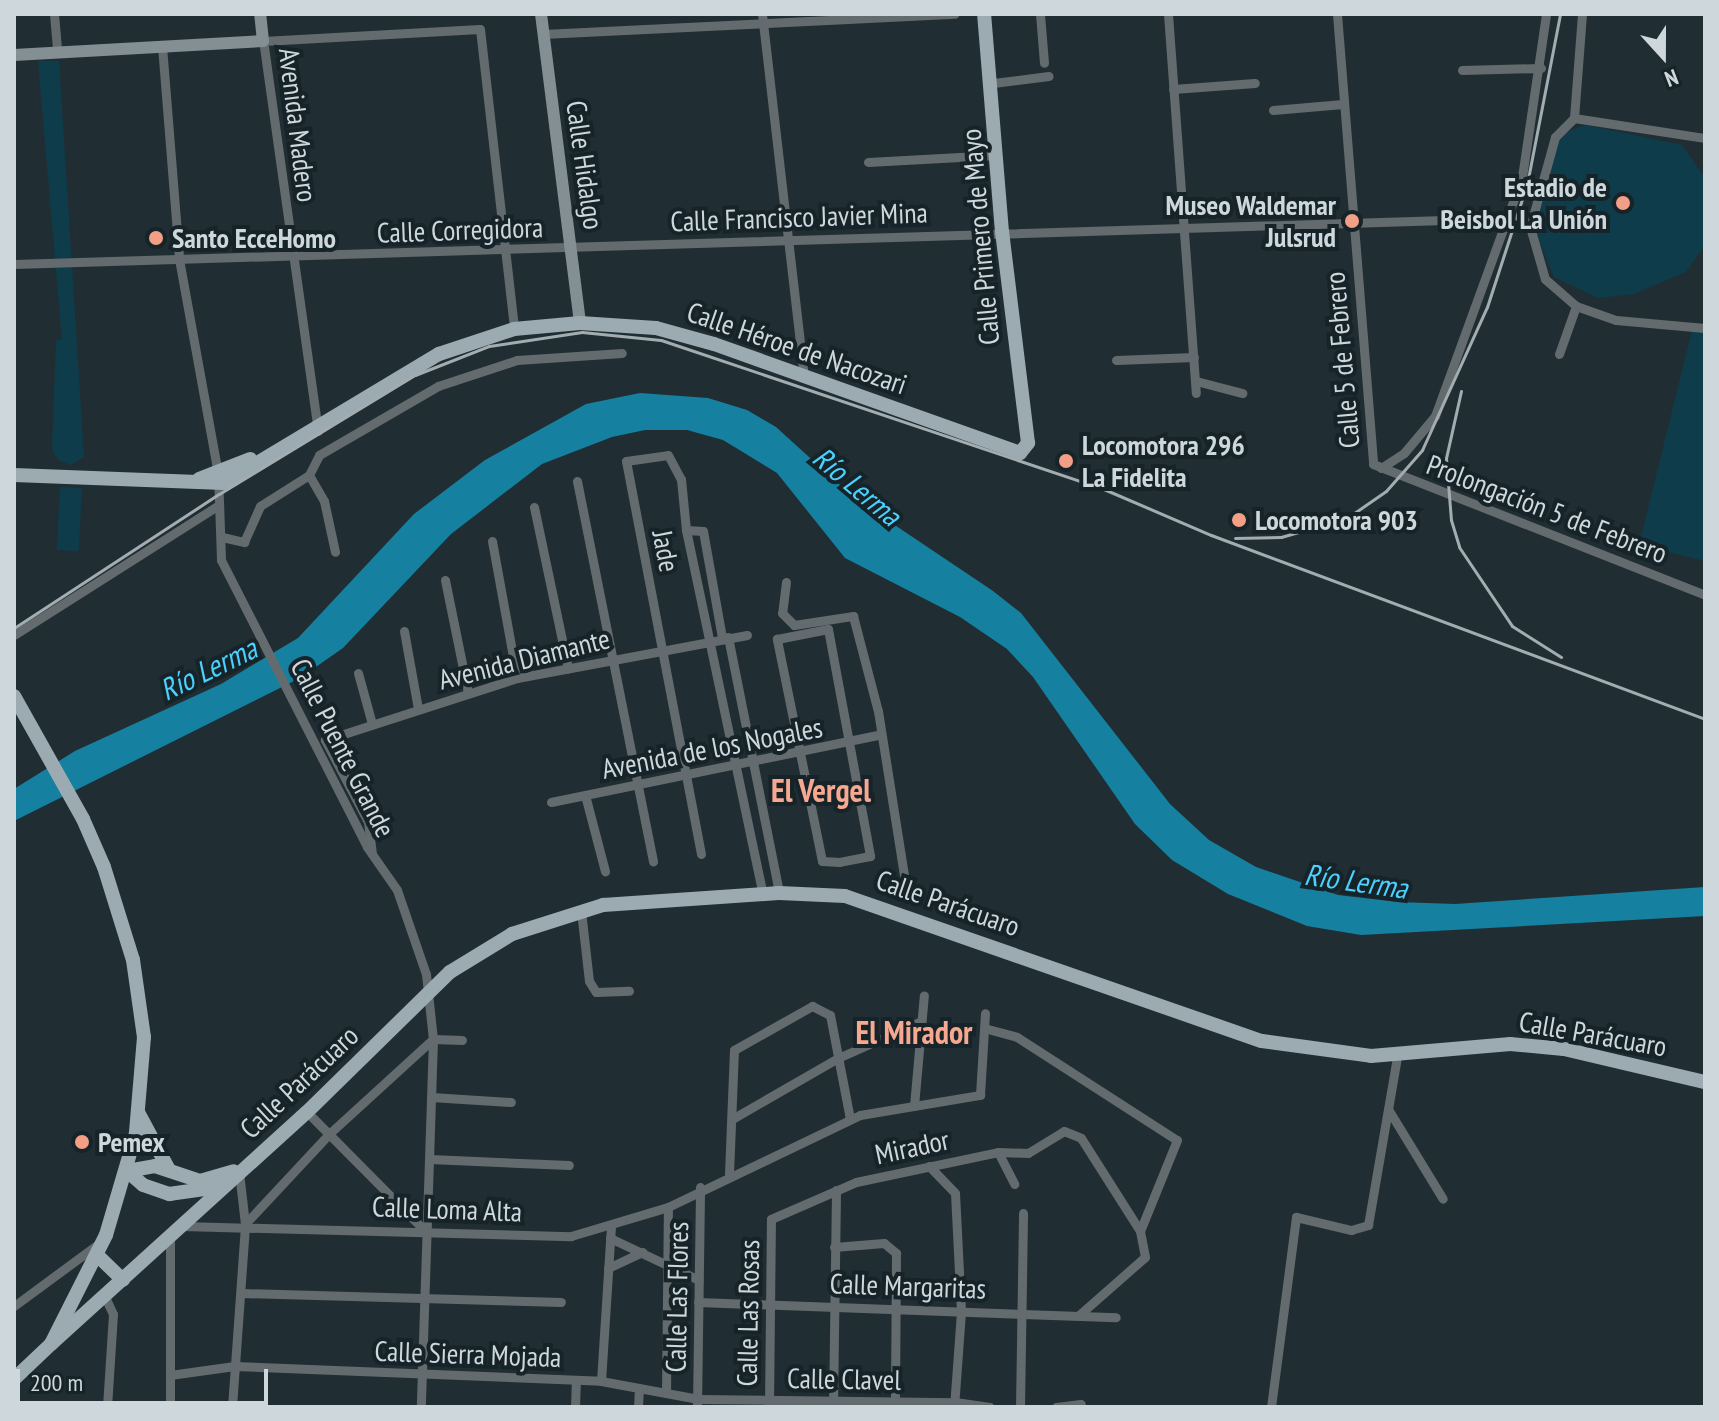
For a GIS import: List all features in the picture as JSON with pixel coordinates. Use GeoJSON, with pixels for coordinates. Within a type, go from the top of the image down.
{"type":"FeatureCollection","features":[{"type":"Feature","properties":{"kind":"main road","name":"Calle Primero de Mayo"},"geometry":{"type":"LineString","coordinates":[[984,14],[993,83],[1002,232],[1028,443],[1020,453]]}},
{"type":"Feature","properties":{"kind":"main road","name":"Calle Héroe de Nacozari"},"geometry":{"type":"LineString","coordinates":[[218,479],[317,427],[412,366],[514,329],[580,323],[656,328],[804,376],[1020,453]]}},
{"type":"Feature","properties":{"kind":"main road"},"geometry":{"type":"LineString","coordinates":[[14,475],[218,479]]}},
{"type":"Feature","properties":{"kind":"main road"},"geometry":{"type":"LineString","coordinates":[[14,485],[73,477]]}},
{"type":"Feature","properties":{"kind":"main road"},"geometry":{"type":"LineString","coordinates":[[14,696],[83,819],[115,896],[133,960],[144,1037],[139,1114],[127,1171],[97,1255],[51,1344]]}},
{"type":"Feature","properties":{"kind":"main road","name":"Calle Parácuaro"},"geometry":{"type":"LineString","coordinates":[[14,1379],[307,1112],[429,997],[450,972],[492,944],[581,911],[658,898],[779,893],[845,896],[898,911],[1262,1041],[1343,1055],[1510,1044],[1564,1049],[1705,1082]]}},
{"type":"Feature","properties":{"kind":"main road"},"geometry":{"type":"LineString","coordinates":[[139,1114],[169,1170]]}},
{"type":"Feature","properties":{"kind":"main road"},"geometry":{"type":"LineString","coordinates":[[127,1171],[155,1166],[200,1181],[243,1169]]}},
{"type":"Feature","properties":{"kind":"main road"},"geometry":{"type":"LineString","coordinates":[[127,1171],[143,1185],[169,1194],[198,1194],[224,1185]]}},
{"type":"Feature","properties":{"kind":"main road"},"geometry":{"type":"LineString","coordinates":[[97,1255],[123,1280]]}},
{"type":"Feature","properties":{"kind":"street"},"geometry":{"type":"LineString","coordinates":[[54,14],[57,52]]}},
{"type":"Feature","properties":{"kind":"street","name":"Avenida Madero"},"geometry":{"type":"LineString","coordinates":[[260,14],[291,258],[317,427]]}},
{"type":"Feature","properties":{"kind":"street","name":"Calle Hidalgo"},"geometry":{"type":"LineString","coordinates":[[541,14],[580,323]]}},
{"type":"Feature","properties":{"kind":"street"},"geometry":{"type":"LineString","coordinates":[[543,34],[763,19],[955,14]]}},
{"type":"Feature","properties":{"kind":"street"},"geometry":{"type":"LineString","coordinates":[[1040,14],[1044,63]]}},
{"type":"Feature","properties":{"kind":"street"},"geometry":{"type":"LineString","coordinates":[[1168,14],[1196,393]]}},
{"type":"Feature","properties":{"kind":"street","name":"Calle 5 de Febrero"},"geometry":{"type":"LineString","coordinates":[[1337,14],[1377,466]]}},
{"type":"Feature","properties":{"kind":"street"},"geometry":{"type":"LineString","coordinates":[[1377,466],[1422,435],[1435,416],[1522,177],[1541,68],[1546,14]]}},
{"type":"Feature","properties":{"kind":"street"},"geometry":{"type":"LineString","coordinates":[[1582,14],[1574,118],[1555,137],[1530,227],[1545,279],[1576,306],[1616,320],[1705,328]]}},
{"type":"Feature","properties":{"kind":"street"},"geometry":{"type":"LineString","coordinates":[[763,19],[785,239],[804,376]]}},
{"type":"Feature","properties":{"kind":"street"},"geometry":{"type":"LineString","coordinates":[[14,55],[480,29],[514,329]]}},
{"type":"Feature","properties":{"kind":"street","name":"Calle Puente Grande"},"geometry":{"type":"LineString","coordinates":[[162,46],[179,259],[218,479],[221,560],[370,850],[397,890],[416,937],[429,997],[433,1039],[430,1159],[423,1229],[425,1374],[421,1407]]}},
{"type":"Feature","properties":{"kind":"street"},"geometry":{"type":"LineString","coordinates":[[1462,70],[1541,68]]}},
{"type":"Feature","properties":{"kind":"street"},"geometry":{"type":"LineString","coordinates":[[993,83],[1049,76]]}},
{"type":"Feature","properties":{"kind":"street"},"geometry":{"type":"LineString","coordinates":[[1173,89],[1255,83]]}},
{"type":"Feature","properties":{"kind":"street"},"geometry":{"type":"LineString","coordinates":[[1273,110],[1343,104]]}},
{"type":"Feature","properties":{"kind":"street"},"geometry":{"type":"LineString","coordinates":[[1574,118],[1705,138]]}},
{"type":"Feature","properties":{"kind":"street"},"geometry":{"type":"LineString","coordinates":[[868,162],[997,155]]}},
{"type":"Feature","properties":{"kind":"street","name":"Calle Francisco Javier Mina"},"geometry":{"type":"LineString","coordinates":[[572,247],[1353,220],[1508,218]]}},
{"type":"Feature","properties":{"kind":"street","name":"Calle Corregidora"},"geometry":{"type":"LineString","coordinates":[[14,264],[291,258],[572,247]]}},
{"type":"Feature","properties":{"kind":"street"},"geometry":{"type":"LineString","coordinates":[[1559,354],[1576,306]]}},
{"type":"Feature","properties":{"kind":"street"},"geometry":{"type":"LineString","coordinates":[[222,537],[244,542],[260,506],[309,475],[319,455],[438,386],[517,360],[622,353]]}},
{"type":"Feature","properties":{"kind":"street"},"geometry":{"type":"LineString","coordinates":[[1116,360],[1194,357]]}},
{"type":"Feature","properties":{"kind":"street"},"geometry":{"type":"LineString","coordinates":[[1196,381],[1242,393]]}},
{"type":"Feature","properties":{"kind":"street","name":"Jade"},"geometry":{"type":"LineString","coordinates":[[686,530],[674,458],[626,461],[701,854]]}},
{"type":"Feature","properties":{"kind":"street","name":"Prolongación 5 de Febrero"},"geometry":{"type":"LineString","coordinates":[[1377,466],[1705,595]]}},
{"type":"Feature","properties":{"kind":"street"},"geometry":{"type":"LineString","coordinates":[[309,475],[324,501],[335,552]]}},
{"type":"Feature","properties":{"kind":"street"},"geometry":{"type":"LineString","coordinates":[[577,481],[635,785],[653,861]]}},
{"type":"Feature","properties":{"kind":"street"},"geometry":{"type":"LineString","coordinates":[[14,635],[219,505]]}},
{"type":"Feature","properties":{"kind":"street"},"geometry":{"type":"LineString","coordinates":[[534,507],[568,668]]}},
{"type":"Feature","properties":{"kind":"street"},"geometry":{"type":"LineString","coordinates":[[763,894],[735,766],[721,639],[703,531],[686,530],[721,639],[779,893]]}},
{"type":"Feature","properties":{"kind":"street"},"geometry":{"type":"LineString","coordinates":[[492,541],[517,678]]}},
{"type":"Feature","properties":{"kind":"street"},"geometry":{"type":"LineString","coordinates":[[445,580],[468,693]]}},
{"type":"Feature","properties":{"kind":"street"},"geometry":{"type":"LineString","coordinates":[[786,582],[782,613],[794,625],[853,616],[881,734],[906,888]]}},
{"type":"Feature","properties":{"kind":"street"},"geometry":{"type":"LineString","coordinates":[[828,629],[852,743],[870,856],[822,861],[777,639],[828,629]]}},
{"type":"Feature","properties":{"kind":"street"},"geometry":{"type":"LineString","coordinates":[[404,631],[418,709]]}},
{"type":"Feature","properties":{"kind":"street","name":"Avenida Diamante"},"geometry":{"type":"LineString","coordinates":[[370,850],[368,822],[324,743],[334,735],[517,678],[747,635]]}},
{"type":"Feature","properties":{"kind":"street"},"geometry":{"type":"LineString","coordinates":[[358,673],[372,724]]}},
{"type":"Feature","properties":{"kind":"street","name":"Avenida de los Nogales"},"geometry":{"type":"LineString","coordinates":[[551,802],[852,743],[881,734]]}},
{"type":"Feature","properties":{"kind":"street"},"geometry":{"type":"LineString","coordinates":[[585,795],[605,871]]}},
{"type":"Feature","properties":{"kind":"street"},"geometry":{"type":"LineString","coordinates":[[581,911],[589,981],[596,992],[629,991]]}},
{"type":"Feature","properties":{"kind":"street"},"geometry":{"type":"LineString","coordinates":[[914,1106],[924,995]]}},
{"type":"Feature","properties":{"kind":"street"},"geometry":{"type":"LineString","coordinates":[[729,1174],[734,1050],[812,1006],[830,1015],[850,1119]]}},
{"type":"Feature","properties":{"kind":"street"},"geometry":{"type":"LineString","coordinates":[[700,1187],[850,1119],[980,1095],[985,1013]]}},
{"type":"Feature","properties":{"kind":"street"},"geometry":{"type":"LineString","coordinates":[[732,1119],[838,1058],[921,1021]]}},
{"type":"Feature","properties":{"kind":"street"},"geometry":{"type":"LineString","coordinates":[[984,1028],[1017,1037],[1177,1140],[1140,1231],[1145,1257],[1079,1315]]}},
{"type":"Feature","properties":{"kind":"street"},"geometry":{"type":"LineString","coordinates":[[245,1224],[330,1133],[433,1039],[462,1040]]}},
{"type":"Feature","properties":{"kind":"street"},"geometry":{"type":"LineString","coordinates":[[1271,1407],[1296,1217],[1351,1230],[1368,1225],[1398,1052]]}},
{"type":"Feature","properties":{"kind":"street"},"geometry":{"type":"LineString","coordinates":[[431,1097],[511,1102]]}},
{"type":"Feature","properties":{"kind":"street"},"geometry":{"type":"LineString","coordinates":[[1388,1109],[1443,1199]]}},
{"type":"Feature","properties":{"kind":"street"},"geometry":{"type":"LineString","coordinates":[[307,1112],[423,1229]]}},
{"type":"Feature","properties":{"kind":"street","name":"Mirador"},"geometry":{"type":"LineString","coordinates":[[771,1219],[836,1190],[929,1166],[998,1152],[1028,1153],[1064,1131],[1081,1138],[1140,1231]]}},
{"type":"Feature","properties":{"kind":"street"},"geometry":{"type":"LineString","coordinates":[[998,1152],[1014,1184]]}},
{"type":"Feature","properties":{"kind":"street"},"geometry":{"type":"LineString","coordinates":[[430,1159],[569,1165]]}},
{"type":"Feature","properties":{"kind":"street"},"geometry":{"type":"LineString","coordinates":[[929,1166],[955,1193],[961,1312],[954,1404]]}},
{"type":"Feature","properties":{"kind":"street"},"geometry":{"type":"LineString","coordinates":[[232,1407],[245,1224],[243,1169]]}},
{"type":"Feature","properties":{"kind":"street","name":"Calle Loma Alta"},"geometry":{"type":"LineString","coordinates":[[176,1231],[245,1224],[571,1236],[668,1207],[700,1187]]}},
{"type":"Feature","properties":{"kind":"street","name":"Calle Las Flores"},"geometry":{"type":"LineString","coordinates":[[698,1403],[700,1187]]}},
{"type":"Feature","properties":{"kind":"street"},"geometry":{"type":"LineString","coordinates":[[833,1404],[831,1306],[836,1190]]}},
{"type":"Feature","properties":{"kind":"street"},"geometry":{"type":"LineString","coordinates":[[666,1393],[668,1207]]}},
{"type":"Feature","properties":{"kind":"street"},"geometry":{"type":"LineString","coordinates":[[1020,1407],[1023,1213]]}},
{"type":"Feature","properties":{"kind":"street","name":"Calle Las Rosas"},"geometry":{"type":"LineString","coordinates":[[769,1403],[774,1303],[771,1219]]}},
{"type":"Feature","properties":{"kind":"street"},"geometry":{"type":"LineString","coordinates":[[601,1381],[611,1225]]}},
{"type":"Feature","properties":{"kind":"street"},"geometry":{"type":"LineString","coordinates":[[170,1407],[176,1231]]}},
{"type":"Feature","properties":{"kind":"street"},"geometry":{"type":"LineString","coordinates":[[610,1238],[699,1280]]}},
{"type":"Feature","properties":{"kind":"street"},"geometry":{"type":"LineString","coordinates":[[14,1306],[104,1239]]}},
{"type":"Feature","properties":{"kind":"street"},"geometry":{"type":"LineString","coordinates":[[834,1247],[884,1243],[896,1253],[895,1404]]}},
{"type":"Feature","properties":{"kind":"street"},"geometry":{"type":"LineString","coordinates":[[608,1268],[642,1252]]}},
{"type":"Feature","properties":{"kind":"street"},"geometry":{"type":"LineString","coordinates":[[241,1293],[424,1301],[561,1302]]}},
{"type":"Feature","properties":{"kind":"street"},"geometry":{"type":"LineString","coordinates":[[105,1297],[113,1314],[107,1407]]}},
{"type":"Feature","properties":{"kind":"street","name":"Calle Margaritas"},"geometry":{"type":"LineString","coordinates":[[698,1302],[897,1306],[961,1312],[1116,1317]]}},
{"type":"Feature","properties":{"kind":"street","name":"Calle Sierra Mojada"},"geometry":{"type":"LineString","coordinates":[[170,1375],[234,1366],[601,1381],[666,1393],[698,1403]]}},
{"type":"Feature","properties":{"kind":"street"},"geometry":{"type":"LineString","coordinates":[[575,1407],[576,1380]]}},
{"type":"Feature","properties":{"kind":"street"},"geometry":{"type":"LineString","coordinates":[[638,1407],[639,1388]]}},
{"type":"Feature","properties":{"kind":"street","name":"Calle Clavel"},"geometry":{"type":"LineString","coordinates":[[698,1403],[954,1404],[990,1407]]}},
{"type":"Feature","properties":{"kind":"street"},"geometry":{"type":"LineString","coordinates":[[1056,1407],[1081,1404]]}},
{"type":"Feature","properties":{"kind":"shaded area"},"geometry":{"type":"Polygon","coordinates":[[[38,61],[59,61],[84,457],[71,465],[58,460],[52,449],[56,340],[62,340],[38,61]]]}},
{"type":"Feature","properties":{"kind":"shaded area","name":"Estadio de Beisbol La Unión"},"geometry":{"type":"Polygon","coordinates":[[[1585,125],[1682,145],[1705,178],[1705,245],[1686,272],[1634,294],[1598,298],[1554,277],[1534,228],[1560,135],[1585,125]]]}},
{"type":"Feature","properties":{"kind":"shaded area"},"geometry":{"type":"Polygon","coordinates":[[[1692,330],[1705,333],[1705,561],[1639,545],[1692,330]]]}},
{"type":"Feature","properties":{"kind":"shaded area"},"geometry":{"type":"Polygon","coordinates":[[[60,487],[82,488],[79,551],[57,550],[60,487]]]}},
{"type":"Feature","properties":{"kind":"water"},"geometry":{"type":"Polygon","coordinates":[[[640,393],[708,398],[747,410],[776,427],[853,497],[993,591],[1021,613],[1170,804],[1209,840],[1256,867],[1338,895],[1398,902],[1455,904],[1705,887],[1705,916],[1361,935],[1307,926],[1228,894],[1172,860],[1135,824],[1033,677],[1007,649],[960,617],[845,558],[777,473],[723,440],[687,430],[645,430],[612,437],[542,464],[451,534],[343,648],[300,678],[14,821],[14,789],[75,751],[221,684],[298,638],[414,514],[485,460],[586,404],[640,393]]]}},
{"type":"Feature","properties":{"kind":"railway"},"geometry":{"type":"LineString","coordinates":[[1235,538],[1281,537],[1347,518],[1386,491],[1422,450],[1487,307],[1527,184],[1560,14]]}},
{"type":"Feature","properties":{"kind":"railway"},"geometry":{"type":"LineString","coordinates":[[14,628],[219,494],[415,375],[489,346],[582,332],[661,340],[1099,487],[1211,535],[1705,719]]}},
{"type":"Feature","properties":{"kind":"railway"},"geometry":{"type":"LineString","coordinates":[[1461,391],[1446,458],[1451,520],[1459,547],[1512,626],[1561,657]]}},
{"type":"Feature","properties":{"kind":"place","name":"Estadio de Beisbol La Unión"},"geometry":{"type":"Point","coordinates":[1623,203]}},
{"type":"Feature","properties":{"kind":"place","name":"Museo Waldemar Julsrud"},"geometry":{"type":"Point","coordinates":[1352,221]}},
{"type":"Feature","properties":{"kind":"place","name":"Santo EcceHomo"},"geometry":{"type":"Point","coordinates":[156,238]}},
{"type":"Feature","properties":{"kind":"place","name":"Locomotora 296 La Fidelita"},"geometry":{"type":"Point","coordinates":[1066,461]}},
{"type":"Feature","properties":{"kind":"place","name":"Locomotora 903"},"geometry":{"type":"Point","coordinates":[1239,520]}},
{"type":"Feature","properties":{"kind":"place","name":"Pemex"},"geometry":{"type":"Point","coordinates":[82,1142]}},
{"type":"Feature","properties":{"kind":"district","name":"El Vergel"},"geometry":{"type":"Point","coordinates":[821,790]}},
{"type":"Feature","properties":{"kind":"district","name":"El Mirador"},"geometry":{"type":"Point","coordinates":[914,1032]}},
{"type":"Feature","properties":{"kind":"water label","name":"Río Lerma"},"geometry":{"type":"Point","coordinates":[857,486]}},
{"type":"Feature","properties":{"kind":"water label","name":"Río Lerma"},"geometry":{"type":"Point","coordinates":[208,669]}},
{"type":"Feature","properties":{"kind":"water label","name":"Río Lerma"},"geometry":{"type":"Point","coordinates":[1356,881]}}]}
